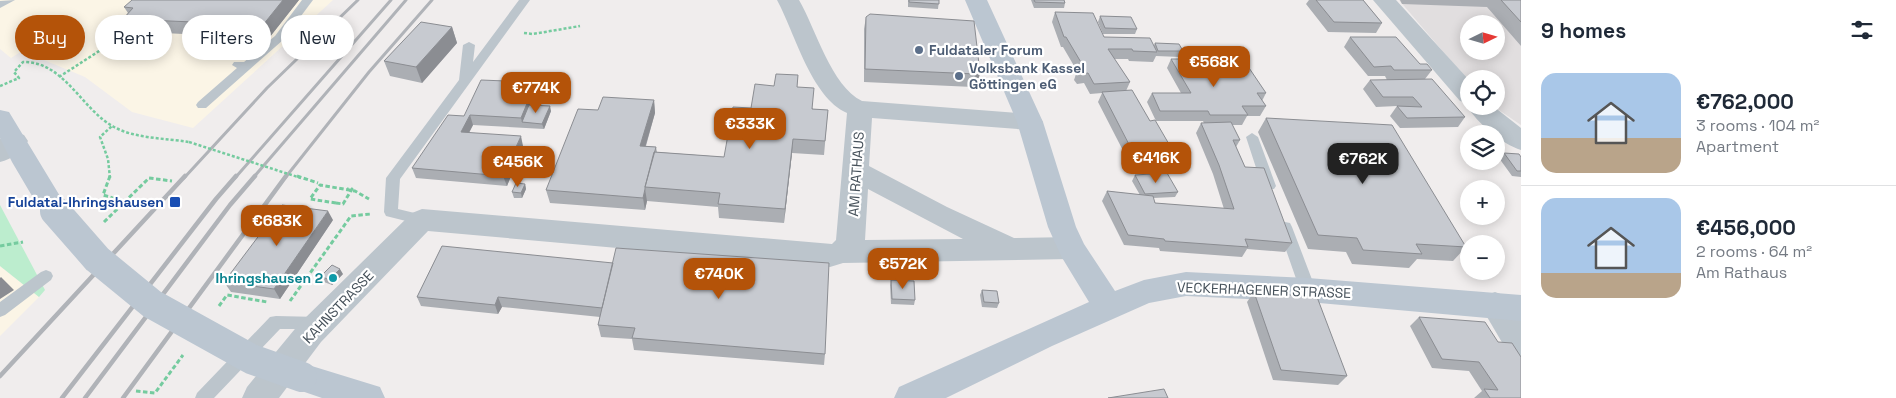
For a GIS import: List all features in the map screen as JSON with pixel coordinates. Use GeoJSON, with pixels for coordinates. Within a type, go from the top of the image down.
{"type":"FeatureCollection","features":[{"type":"Feature","properties":{"kind":"street"},"geometry":{"type":"LineString","coordinates":[[788,0],[809,39],[823,73],[843,101],[860,109],[1030,122]]}},
{"type":"Feature","properties":{"kind":"street"},"geometry":{"type":"LineString","coordinates":[[976,0],[1030,122],[1070,248],[1109,308]]}},
{"type":"Feature","properties":{"kind":"street"},"geometry":{"type":"LineString","coordinates":[[1384,0],[1460,85]]}},
{"type":"Feature","properties":{"kind":"street","name":"AM RATHAUS"},"geometry":{"type":"LineString","coordinates":[[842,252],[850,245],[852,236],[860,109]]}},
{"type":"Feature","properties":{"kind":"street"},"geometry":{"type":"LineString","coordinates":[[1487,115],[1521,142]]}},
{"type":"Feature","properties":{"kind":"street"},"geometry":{"type":"LineString","coordinates":[[0,118],[5,145],[25,162],[55,211],[97,259],[152,304],[251,359],[368,398]]}},
{"type":"Feature","properties":{"kind":"street"},"geometry":{"type":"LineString","coordinates":[[856,172],[1010,249]]}},
{"type":"Feature","properties":{"kind":"street"},"geometry":{"type":"LineString","coordinates":[[422,220],[830,256],[842,252],[1070,248]]}},
{"type":"Feature","properties":{"kind":"street","name":"KAHNSTRASSE"},"geometry":{"type":"LineString","coordinates":[[259,398],[320,323],[422,220]]}},
{"type":"Feature","properties":{"kind":"street","name":"VECKERHAGENER STRASSE"},"geometry":{"type":"LineString","coordinates":[[911,398],[1144,292],[1186,284],[1308,290],[1508,307]]}},
{"type":"Feature","properties":{"kind":"street"},"geometry":{"type":"LineString","coordinates":[[1508,307],[1521,346]]}},
{"type":"Feature","properties":{"kind":"lane"},"geometry":{"type":"LineString","coordinates":[[0,5],[10,0]]}},
{"type":"Feature","properties":{"kind":"lane"},"geometry":{"type":"LineString","coordinates":[[202,105],[243,66],[279,38],[308,0]]}},
{"type":"Feature","properties":{"kind":"lane"},"geometry":{"type":"LineString","coordinates":[[422,220],[391,212],[393,178],[525,0]]}},
{"type":"Feature","properties":{"kind":"lane"},"geometry":{"type":"LineString","coordinates":[[465,82],[469,45]]}},
{"type":"Feature","properties":{"kind":"lane"},"geometry":{"type":"LineString","coordinates":[[1252,137],[1275,200]]}},
{"type":"Feature","properties":{"kind":"lane"},"geometry":{"type":"LineString","coordinates":[[1281,218],[1308,290]]}},
{"type":"Feature","properties":{"kind":"lane"},"geometry":{"type":"LineString","coordinates":[[0,311],[46,276]]}},
{"type":"Feature","properties":{"kind":"lane"},"geometry":{"type":"LineString","coordinates":[[203,398],[276,322],[320,323]]}},
{"type":"Feature","properties":{"kind":"path"},"geometry":{"type":"LineString","coordinates":[[503,30],[533,34],[580,26]]}},
{"type":"Feature","properties":{"kind":"path"},"geometry":{"type":"LineString","coordinates":[[59,77],[95,54]]}},
{"type":"Feature","properties":{"kind":"path"},"geometry":{"type":"LineString","coordinates":[[0,86],[19,78],[14,72],[18,64],[23,60],[31,59],[49,67],[112,126],[189,142],[318,183],[352,190],[343,204],[310,199],[320,185],[324,186],[355,191]]}},
{"type":"Feature","properties":{"kind":"path"},"geometry":{"type":"LineString","coordinates":[[112,126],[100,137],[111,166],[107,188],[103,195],[126,202],[150,178],[172,181]]}},
{"type":"Feature","properties":{"kind":"path"},"geometry":{"type":"LineString","coordinates":[[287,306],[351,216],[391,212]]}},
{"type":"Feature","properties":{"kind":"path"},"geometry":{"type":"LineString","coordinates":[[0,246],[23,242]]}},
{"type":"Feature","properties":{"kind":"path"},"geometry":{"type":"LineString","coordinates":[[216,310],[227,296],[270,303]]}},
{"type":"Feature","properties":{"kind":"path"},"geometry":{"type":"LineString","coordinates":[[136,391],[155,393],[188,348]]}},
{"type":"Feature","properties":{"kind":"shaded area"},"geometry":{"type":"Polygon","coordinates":[[[0,0],[333,0],[317,15],[281,15],[281,48],[271,57],[271,15],[182,15],[182,60],[267,60],[193,128],[132,112],[85,77],[44,60],[85,60],[85,15],[15,15],[15,55],[11,58],[0,49],[0,0]]]}},
{"type":"Feature","properties":{"kind":"shaded area"},"geometry":{"type":"Polygon","coordinates":[[[1399,0],[1521,0],[1521,125],[1505,114],[1505,70],[1460,71],[1399,0]]]}},
{"type":"Feature","properties":{"kind":"shaded area"},"geometry":{"type":"Polygon","coordinates":[[[0,266],[39,297],[0,336],[0,266]]]}},
{"type":"Feature","properties":{"kind":"green space"},"geometry":{"type":"Polygon","coordinates":[[[0,205],[45,290],[39,297],[0,266],[0,205]]]}},
{"type":"Feature","properties":{"kind":"building"},"geometry":{"type":"Polygon","coordinates":[[[132,0],[283,0],[271,15],[182,15],[182,22],[172,21],[172,15],[127,15],[133,8],[124,7],[132,0]]]}},
{"type":"Feature","properties":{"kind":"building"},"geometry":{"type":"Polygon","coordinates":[[[909,0],[939,0],[939,4],[909,2],[909,0]]]}},
{"type":"Feature","properties":{"kind":"building"},"geometry":{"type":"Polygon","coordinates":[[[1034,0],[1064,0],[1065,3],[1035,2],[1034,0]]]}},
{"type":"Feature","properties":{"kind":"building"},"geometry":{"type":"Polygon","coordinates":[[[1316,0],[1363,0],[1382,23],[1334,22],[1316,0]]]}},
{"type":"Feature","properties":{"kind":"building"},"geometry":{"type":"Polygon","coordinates":[[[1501,0],[1521,0],[1521,22],[1501,0]]]}},
{"type":"Feature","properties":{"kind":"building"},"geometry":{"type":"Polygon","coordinates":[[[1055,12],[1093,13],[1104,37],[1150,38],[1157,52],[1108,49],[1130,82],[1094,84],[1088,73],[1080,74],[1078,70],[1085,69],[1066,37],[1064,37],[1055,12]]]}},
{"type":"Feature","properties":{"kind":"building","name":"Fuldataler Forum"},"geometry":{"type":"Polygon","coordinates":[[[870,14],[974,21],[980,73],[865,69],[866,17],[870,14]]]}},
{"type":"Feature","properties":{"kind":"building"},"geometry":{"type":"Polygon","coordinates":[[[1100,16],[1131,17],[1137,29],[1105,28],[1100,16]]]}},
{"type":"Feature","properties":{"kind":"building"},"geometry":{"type":"Polygon","coordinates":[[[421,22],[452,27],[416,67],[384,61],[421,22]]]}},
{"type":"Feature","properties":{"kind":"building"},"geometry":{"type":"Polygon","coordinates":[[[1350,37],[1396,37],[1420,64],[1427,64],[1432,70],[1394,70],[1391,66],[1374,67],[1350,37]]]}},
{"type":"Feature","properties":{"kind":"building"},"geometry":{"type":"Polygon","coordinates":[[[1155,43],[1179,44],[1183,51],[1158,51],[1155,43]]]}},
{"type":"Feature","properties":{"kind":"building"},"geometry":{"type":"Polygon","coordinates":[[[1171,59],[1243,59],[1266,93],[1257,93],[1266,106],[1242,106],[1248,115],[1210,115],[1208,111],[1160,111],[1152,93],[1191,93],[1171,59]]]}},
{"type":"Feature","properties":{"kind":"building"},"geometry":{"type":"Polygon","coordinates":[[[776,74],[798,75],[797,87],[814,88],[812,109],[828,110],[825,141],[793,139],[785,209],[718,204],[720,193],[645,187],[654,152],[724,157],[733,107],[751,108],[755,84],[774,86],[776,74]]]}},
{"type":"Feature","properties":{"kind":"building"},"geometry":{"type":"Polygon","coordinates":[[[1432,79],[1460,111],[1460,115],[1465,117],[1407,118],[1397,106],[1422,107],[1413,97],[1383,97],[1370,80],[1432,79]]]}},
{"type":"Feature","properties":{"kind":"building"},"geometry":{"type":"Polygon","coordinates":[[[481,80],[530,82],[527,89],[533,89],[521,118],[470,115],[461,132],[521,136],[503,176],[412,168],[448,115],[464,116],[481,80]]]}},
{"type":"Feature","properties":{"kind":"building"},"geometry":{"type":"Polygon","coordinates":[[[1132,90],[1150,121],[1155,120],[1177,158],[1137,160],[1102,92],[1132,90]]]}},
{"type":"Feature","properties":{"kind":"building"},"geometry":{"type":"Polygon","coordinates":[[[603,97],[654,100],[640,146],[656,147],[643,198],[546,190],[578,109],[598,110],[603,97]]]}},
{"type":"Feature","properties":{"kind":"building"},"geometry":{"type":"Polygon","coordinates":[[[529,105],[550,106],[542,124],[522,122],[529,105]]]}},
{"type":"Feature","properties":{"kind":"building"},"geometry":{"type":"Polygon","coordinates":[[[1266,118],[1392,125],[1460,237],[1460,247],[1416,244],[1422,254],[1363,250],[1357,238],[1318,235],[1266,118]]]}},
{"type":"Feature","properties":{"kind":"building"},"geometry":{"type":"Polygon","coordinates":[[[1231,122],[1240,140],[1233,140],[1245,167],[1264,168],[1292,243],[1245,239],[1248,247],[1165,241],[1164,239],[1128,235],[1107,191],[1153,196],[1155,203],[1234,209],[1219,165],[1201,123],[1231,122]]]}},
{"type":"Feature","properties":{"kind":"building"},"geometry":{"type":"Polygon","coordinates":[[[1505,153],[1519,154],[1521,157],[1521,171],[1517,171],[1505,153]]]}},
{"type":"Feature","properties":{"kind":"building"},"geometry":{"type":"Polygon","coordinates":[[[1167,173],[1178,192],[1145,194],[1135,175],[1167,173]]]}},
{"type":"Feature","properties":{"kind":"building"},"geometry":{"type":"Polygon","coordinates":[[[516,183],[525,184],[521,193],[512,192],[516,183]]]}},
{"type":"Feature","properties":{"kind":"building"},"geometry":{"type":"Polygon","coordinates":[[[282,205],[328,211],[274,289],[224,282],[282,205]]]}},
{"type":"Feature","properties":{"kind":"building"},"geometry":{"type":"Polygon","coordinates":[[[442,246],[613,263],[602,308],[498,297],[495,305],[417,297],[442,246]]]}},
{"type":"Feature","properties":{"kind":"building"},"geometry":{"type":"Polygon","coordinates":[[[616,248],[829,263],[825,354],[632,338],[635,328],[598,325],[616,248]]]}},
{"type":"Feature","properties":{"kind":"building"},"geometry":{"type":"Polygon","coordinates":[[[332,265],[340,269],[329,280],[321,276],[332,265]]]}},
{"type":"Feature","properties":{"kind":"building"},"geometry":{"type":"Polygon","coordinates":[[[891,280],[914,281],[915,300],[892,299],[891,280]]]}},
{"type":"Feature","properties":{"kind":"building"},"geometry":{"type":"Polygon","coordinates":[[[982,290],[997,291],[999,303],[984,302],[982,290]]]}},
{"type":"Feature","properties":{"kind":"building"},"geometry":{"type":"Polygon","coordinates":[[[1254,292],[1317,297],[1347,376],[1281,370],[1254,292]]]}},
{"type":"Feature","properties":{"kind":"building"},"geometry":{"type":"Polygon","coordinates":[[[1419,317],[1485,322],[1498,342],[1512,343],[1521,357],[1521,398],[1490,398],[1484,389],[1498,390],[1479,362],[1442,359],[1419,317]]]}},
{"type":"Feature","properties":{"kind":"building"},"geometry":{"type":"Polygon","coordinates":[[[1164,389],[1168,398],[1108,398],[1164,389]]]}},
{"type":"Feature","properties":{"kind":"railway"},"geometry":{"type":"LineString","coordinates":[[184,178],[267,88],[358,0]]}},
{"type":"Feature","properties":{"kind":"railway"},"geometry":{"type":"LineString","coordinates":[[235,178],[391,0]]}},
{"type":"Feature","properties":{"kind":"railway"},"geometry":{"type":"LineString","coordinates":[[253,178],[406,0]]}},
{"type":"Feature","properties":{"kind":"railway"},"geometry":{"type":"LineString","coordinates":[[285,178],[369,72],[432,0]]}},
{"type":"Feature","properties":{"kind":"railway"},"geometry":{"type":"LineString","coordinates":[[0,376],[185,176]]}},
{"type":"Feature","properties":{"kind":"railway"},"geometry":{"type":"LineString","coordinates":[[62,398],[216,199],[236,176]]}},
{"type":"Feature","properties":{"kind":"railway"},"geometry":{"type":"LineString","coordinates":[[85,398],[230,205],[255,176]]}},
{"type":"Feature","properties":{"kind":"railway"},"geometry":{"type":"LineString","coordinates":[[123,398],[286,176]]}},
{"type":"Feature","properties":{"kind":"place","name":"Fuldataler Forum"},"geometry":{"type":"Point","coordinates":[919,50]}},
{"type":"Feature","properties":{"kind":"place","name":"Volksbank Kassel Göttingen eG"},"geometry":{"type":"Point","coordinates":[959,76]}},
{"type":"Feature","properties":{"kind":"place","name":"Fuldatal-Ihringshausen"},"geometry":{"type":"Point","coordinates":[175,202]}},
{"type":"Feature","properties":{"kind":"place","name":"Ihringshausen 2"},"geometry":{"type":"Point","coordinates":[333,278]}}]}
